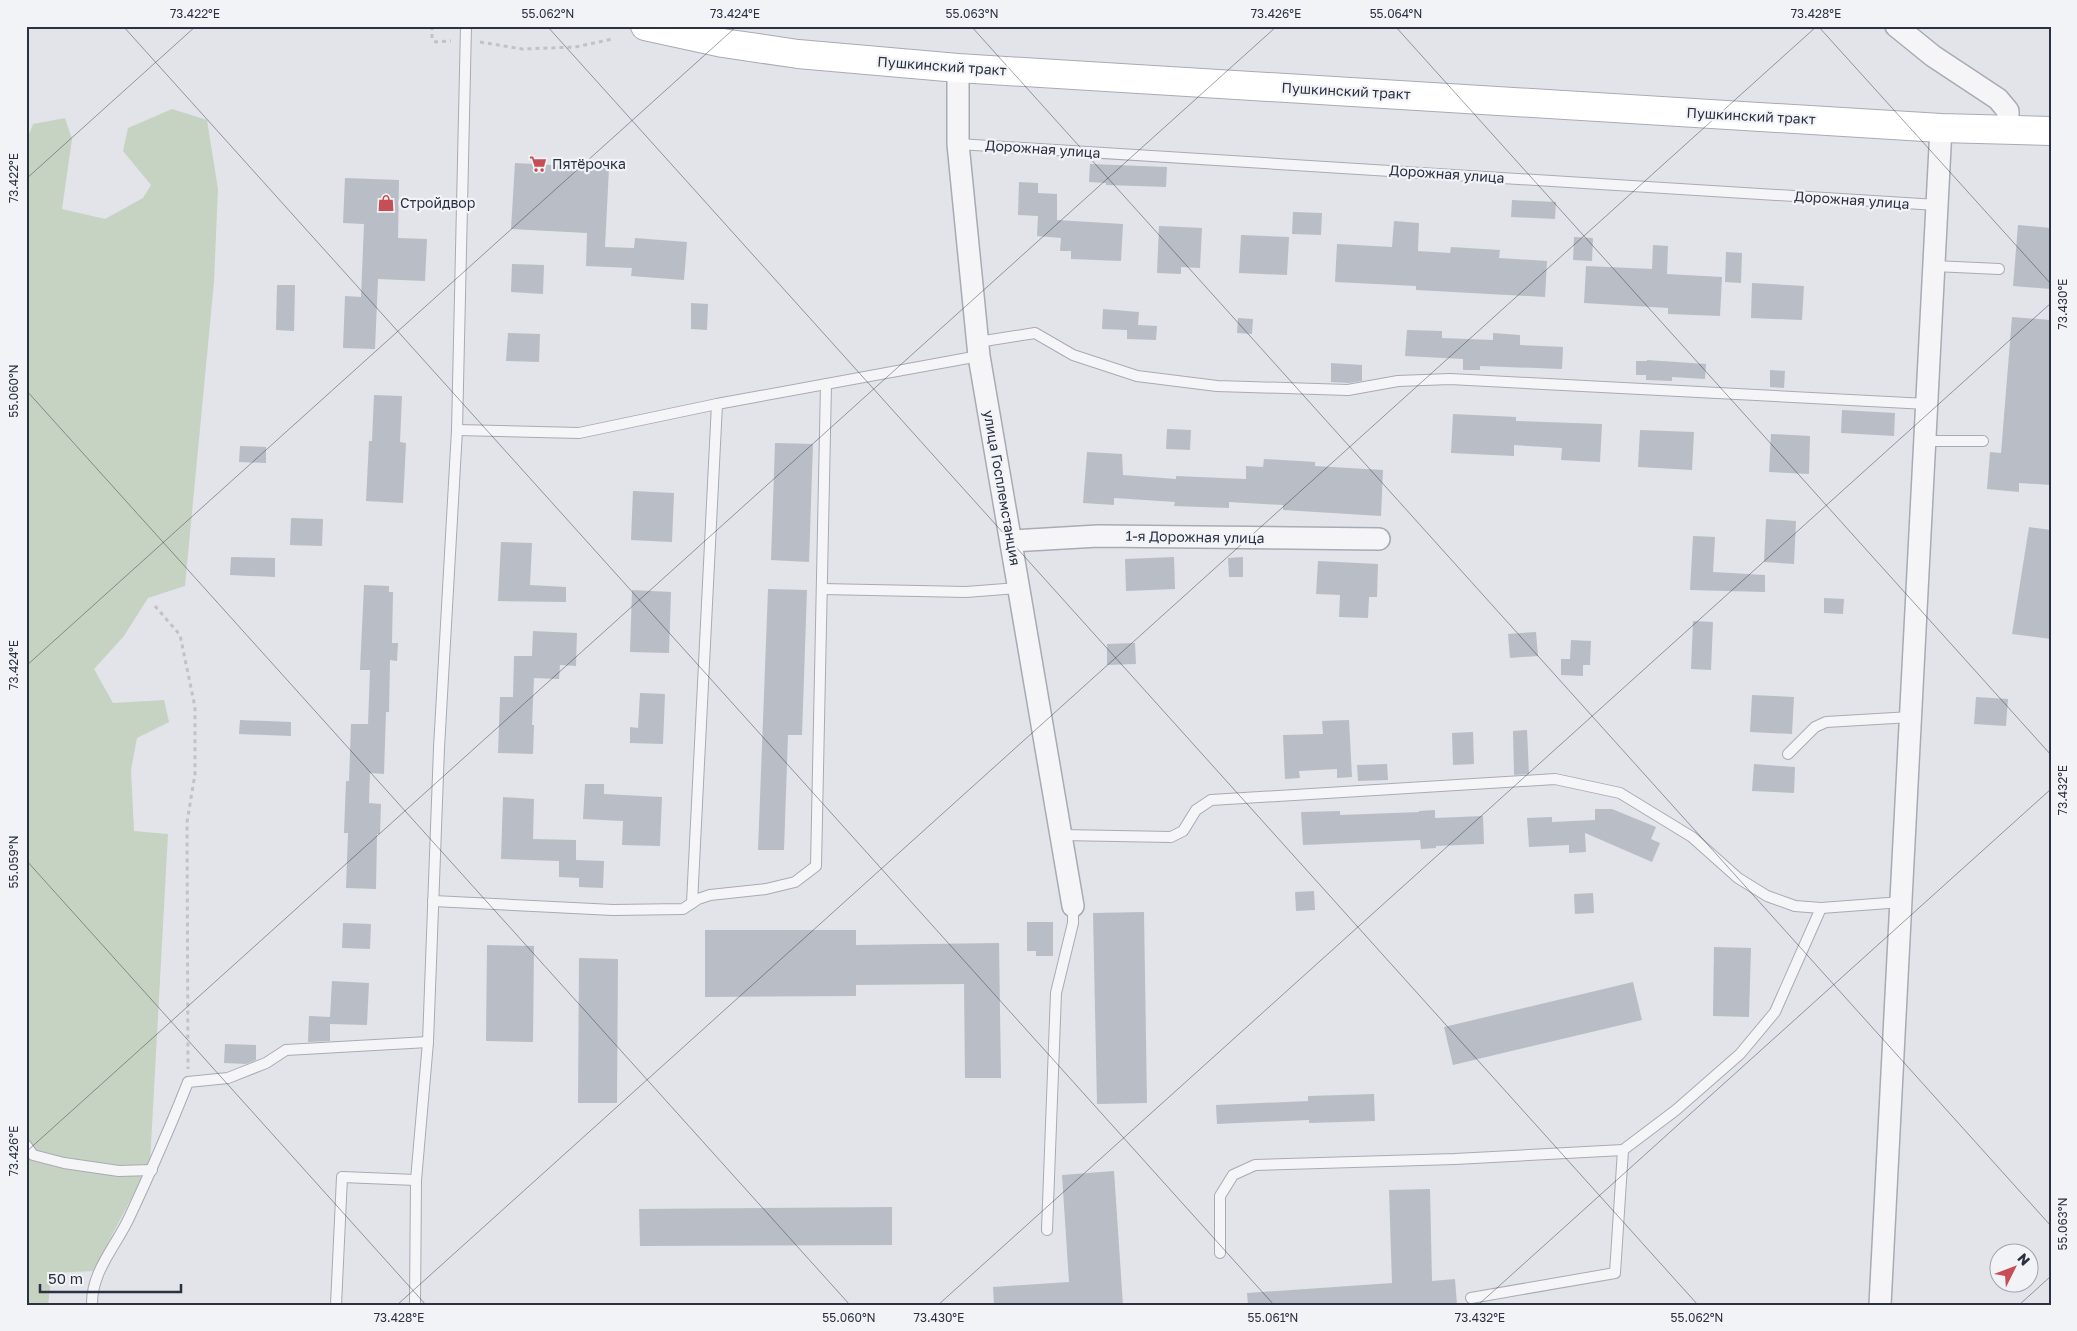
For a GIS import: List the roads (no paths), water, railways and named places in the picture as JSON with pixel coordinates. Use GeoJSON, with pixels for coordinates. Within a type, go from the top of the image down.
{"type":"FeatureCollection","features":[{"type":"Feature","properties":{"kind":"main road","name":"Пушкинский тракт"},"geometry":{"type":"LineString","coordinates":[[645,26],[723,43],[798,54],[958,68],[1941,128],[2051,132]]}},
{"type":"Feature","properties":{"kind":"street"},"geometry":{"type":"LineString","coordinates":[[1896,26],[1933,56],[1998,99],[2008,111],[2008,130]]}},
{"type":"Feature","properties":{"kind":"street","name":"улица Госплемстанция"},"geometry":{"type":"LineString","coordinates":[[958,68],[958,144],[979,349],[1073,906]]}},
{"type":"Feature","properties":{"kind":"street"},"geometry":{"type":"LineString","coordinates":[[1880,1305],[1941,128]]}},
{"type":"Feature","properties":{"kind":"street","name":"1-я Дорожная улица"},"geometry":{"type":"LineString","coordinates":[[1011,541],[1098,536],[1378,539]]}},
{"type":"Feature","properties":{"kind":"lane"},"geometry":{"type":"LineString","coordinates":[[415,1305],[416,1180],[428,1042],[439,748],[457,430],[466,26]]}},
{"type":"Feature","properties":{"kind":"lane","name":"Дорожная улица"},"geometry":{"type":"LineString","coordinates":[[958,144],[1937,205]]}},
{"type":"Feature","properties":{"kind":"lane"},"geometry":{"type":"LineString","coordinates":[[1934,266],[1999,269]]}},
{"type":"Feature","properties":{"kind":"lane"},"geometry":{"type":"LineString","coordinates":[[457,430],[579,433],[717,404],[826,384],[979,349],[1035,333],[1074,355],[1136,376],[1217,386],[1348,390],[1398,380],[1450,379],[1927,404]]}},
{"type":"Feature","properties":{"kind":"lane"},"geometry":{"type":"LineString","coordinates":[[433,901],[613,910],[683,909],[710,895],[766,890],[795,882],[816,866],[826,384]]}},
{"type":"Feature","properties":{"kind":"lane"},"geometry":{"type":"LineString","coordinates":[[692,903],[717,404]]}},
{"type":"Feature","properties":{"kind":"lane"},"geometry":{"type":"LineString","coordinates":[[1925,441],[1983,441]]}},
{"type":"Feature","properties":{"kind":"lane"},"geometry":{"type":"LineString","coordinates":[[822,589],[966,592],[1019,588]]}},
{"type":"Feature","properties":{"kind":"lane"},"geometry":{"type":"LineString","coordinates":[[1788,754],[1815,727],[1826,722],[1911,717]]}},
{"type":"Feature","properties":{"kind":"lane"},"geometry":{"type":"LineString","coordinates":[[1060,835],[1171,837],[1183,831],[1196,810],[1211,800],[1555,779],[1620,793],[1692,837],[1738,878],[1767,896],[1795,906],[1821,908],[1902,902]]}},
{"type":"Feature","properties":{"kind":"lane"},"geometry":{"type":"LineString","coordinates":[[1047,1230],[1056,993],[1071,930],[1073,906]]}},
{"type":"Feature","properties":{"kind":"lane"},"geometry":{"type":"LineString","coordinates":[[1220,1253],[1220,1196],[1233,1175],[1255,1165],[1455,1159],[1623,1150],[1676,1110],[1740,1054],[1775,1012],[1821,908]]}},
{"type":"Feature","properties":{"kind":"lane"},"geometry":{"type":"LineString","coordinates":[[92,1305],[98,1271],[123,1232],[152,1170],[188,1082],[228,1078],[266,1063],[286,1050],[428,1042]]}},
{"type":"Feature","properties":{"kind":"lane"},"geometry":{"type":"LineString","coordinates":[[26,1145],[33,1155],[64,1163],[119,1170],[152,1170]]}},
{"type":"Feature","properties":{"kind":"lane"},"geometry":{"type":"LineString","coordinates":[[1471,1298],[1615,1273],[1623,1150]]}},
{"type":"Feature","properties":{"kind":"lane"},"geometry":{"type":"LineString","coordinates":[[336,1305],[342,1177],[416,1180]]}},
{"type":"Feature","properties":{"kind":"place","name":"Пятёрочка"},"geometry":{"type":"Point","coordinates":[538,164]}},
{"type":"Feature","properties":{"kind":"place","name":"Стройдвор"},"geometry":{"type":"Point","coordinates":[386,203]}}]}
